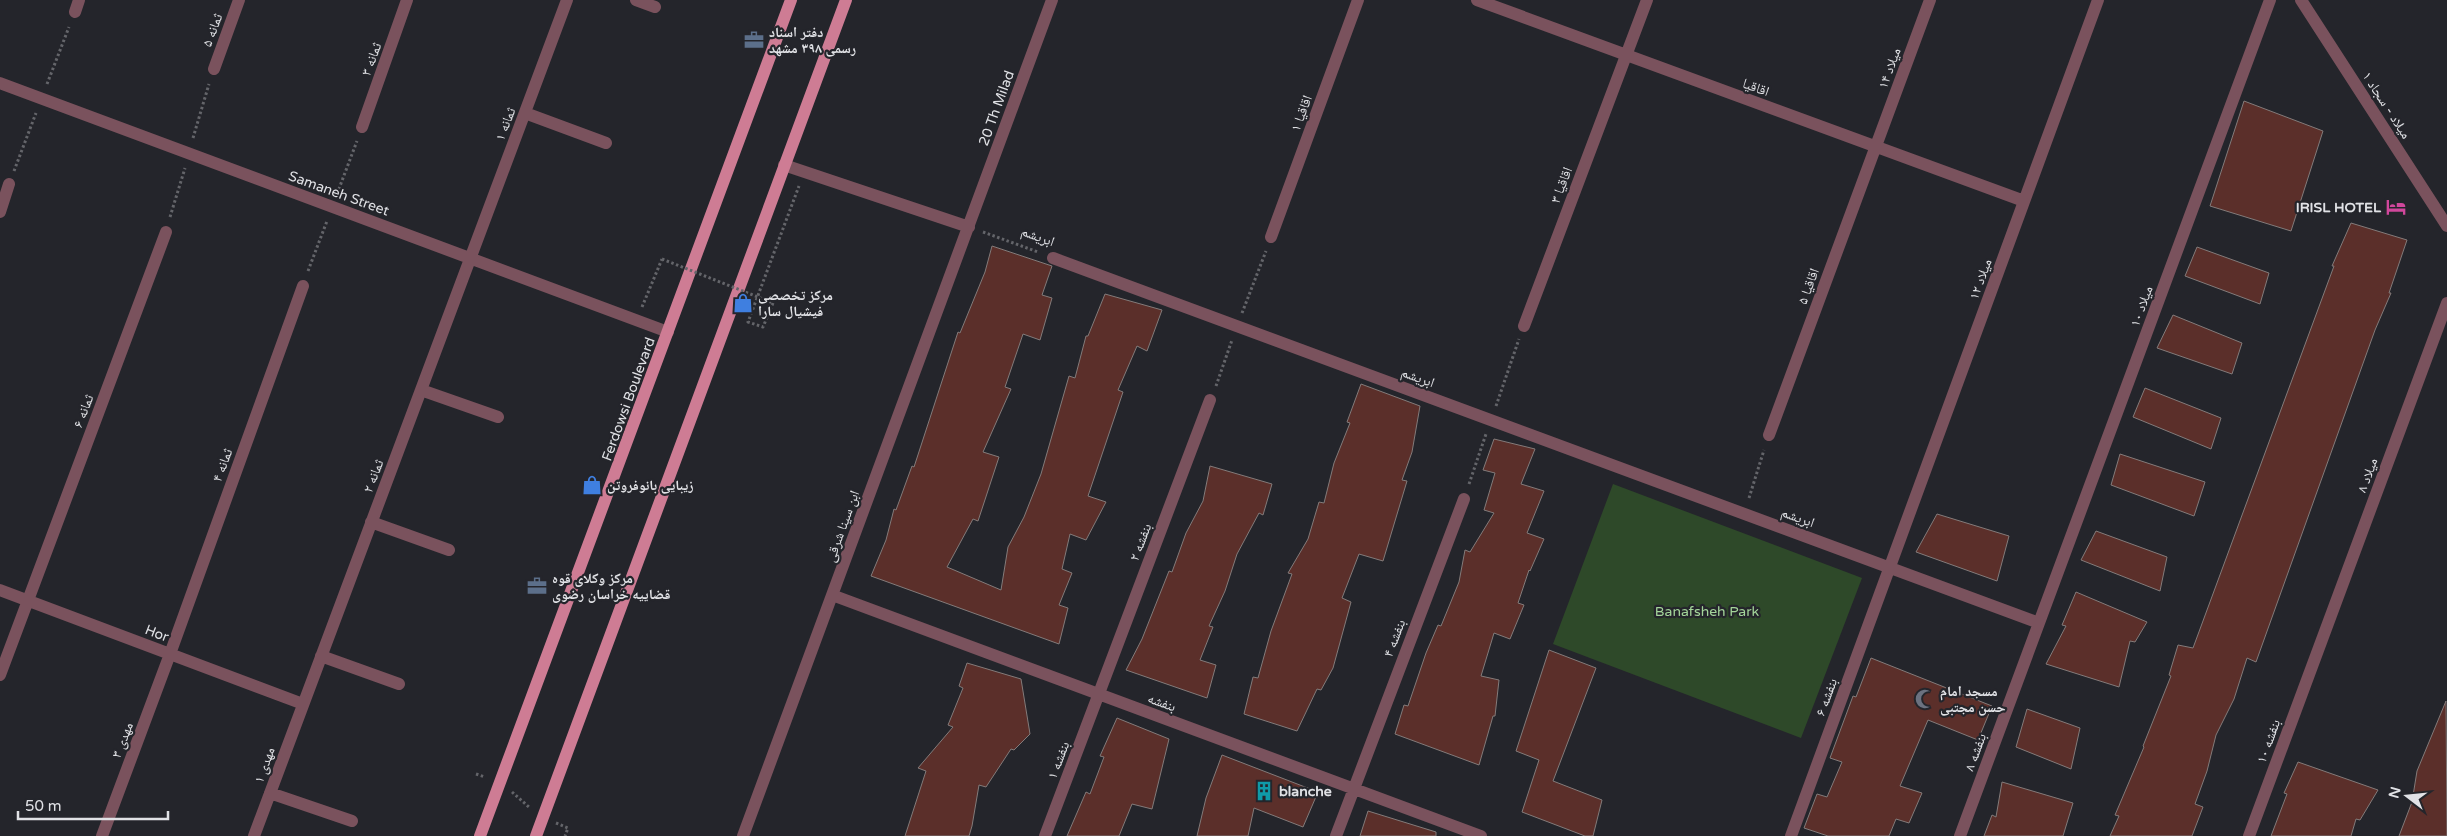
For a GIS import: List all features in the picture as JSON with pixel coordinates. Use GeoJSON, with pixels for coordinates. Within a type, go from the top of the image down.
{"type":"FeatureCollection","features":[{"type":"Feature","properties":{"kind":"main road","name":"Ferdowsi Boulevard"},"geometry":{"type":"LineString","coordinates":[[480,836],[791,0]]}},
{"type":"Feature","properties":{"kind":"main road"},"geometry":{"type":"LineString","coordinates":[[536,836],[846,0]]}},
{"type":"Feature","properties":{"kind":"street","name":"ثمانه ۵"},"geometry":{"type":"LineString","coordinates":[[214,69],[239,0]]}},
{"type":"Feature","properties":{"kind":"street","name":"ثمانه ۳"},"geometry":{"type":"LineString","coordinates":[[362,127],[407,0]]}},
{"type":"Feature","properties":{"kind":"street","name":"ثمانه ۱"},"geometry":{"type":"LineString","coordinates":[[470,258],[567,0]]}},
{"type":"Feature","properties":{"kind":"street"},"geometry":{"type":"LineString","coordinates":[[636,0],[655,7]]}},
{"type":"Feature","properties":{"kind":"street","name":"20 Th Milad"},"geometry":{"type":"LineString","coordinates":[[968,227],[1052,0]]}},
{"type":"Feature","properties":{"kind":"street","name":"اقاقیا ۱"},"geometry":{"type":"LineString","coordinates":[[1271,236],[1358,0]]}},
{"type":"Feature","properties":{"kind":"street","name":"اقاقیا"},"geometry":{"type":"LineString","coordinates":[[1477,0],[2024,201]]}},
{"type":"Feature","properties":{"kind":"street","name":"اقاقیا ۳"},"geometry":{"type":"LineString","coordinates":[[1524,326],[1647,0]]}},
{"type":"Feature","properties":{"kind":"street","name":"میلاد ۱۴"},"geometry":{"type":"LineString","coordinates":[[1876,147],[1930,0]]}},
{"type":"Feature","properties":{"kind":"street","name":"میلاد ۱۲"},"geometry":{"type":"LineString","coordinates":[[1890,567],[2098,0]]}},
{"type":"Feature","properties":{"kind":"street","name":"میلاد ۱۰"},"geometry":{"type":"LineString","coordinates":[[2039,623],[2270,0]]}},
{"type":"Feature","properties":{"kind":"street","name":"میلاد - سجاد ۱"},"geometry":{"type":"LineString","coordinates":[[2301,0],[2447,226]]}},
{"type":"Feature","properties":{"kind":"street","name":"Samaneh Street"},"geometry":{"type":"LineString","coordinates":[[0,83],[668,332]]}},
{"type":"Feature","properties":{"kind":"street"},"geometry":{"type":"LineString","coordinates":[[525,113],[606,142]]}},
{"type":"Feature","properties":{"kind":"street","name":"اقاقیا ۵"},"geometry":{"type":"LineString","coordinates":[[1769,435],[1876,147]]}},
{"type":"Feature","properties":{"kind":"street"},"geometry":{"type":"LineString","coordinates":[[784,165],[968,227]]}},
{"type":"Feature","properties":{"kind":"street"},"geometry":{"type":"LineString","coordinates":[[0,212],[9,184]]}},
{"type":"Feature","properties":{"kind":"street","name":"ابن سینا شرقی"},"geometry":{"type":"LineString","coordinates":[[743,836],[968,227]]}},
{"type":"Feature","properties":{"kind":"street","name":"ثمانه ۶"},"geometry":{"type":"LineString","coordinates":[[0,675],[166,232]]}},
{"type":"Feature","properties":{"kind":"street","name":"ثمانه ۲"},"geometry":{"type":"LineString","coordinates":[[303,704],[470,258]]}},
{"type":"Feature","properties":{"kind":"street","name":"ابریشم"},"geometry":{"type":"LineString","coordinates":[[1053,258],[2039,623]]}},
{"type":"Feature","properties":{"kind":"street","name":"ثمانه ۴"},"geometry":{"type":"LineString","coordinates":[[170,654],[303,286]]}},
{"type":"Feature","properties":{"kind":"street","name":"میلاد ۸"},"geometry":{"type":"LineString","coordinates":[[2316,657],[2447,303]]}},
{"type":"Feature","properties":{"kind":"street"},"geometry":{"type":"LineString","coordinates":[[421,390],[498,417]]}},
{"type":"Feature","properties":{"kind":"street","name":"بنفشه ۲"},"geometry":{"type":"LineString","coordinates":[[1098,694],[1210,400]]}},
{"type":"Feature","properties":{"kind":"street","name":"بنفشه ۴"},"geometry":{"type":"LineString","coordinates":[[1336,836],[1464,499]]}},
{"type":"Feature","properties":{"kind":"street"},"geometry":{"type":"LineString","coordinates":[[371,522],[449,550]]}},
{"type":"Feature","properties":{"kind":"street","name":"بنفشه ۶"},"geometry":{"type":"LineString","coordinates":[[1791,836],[1890,567]]}},
{"type":"Feature","properties":{"kind":"street","name":"Hor"},"geometry":{"type":"LineString","coordinates":[[0,590],[303,704]]}},
{"type":"Feature","properties":{"kind":"street","name":"بنفشه"},"geometry":{"type":"LineString","coordinates":[[832,595],[1482,836]]}},
{"type":"Feature","properties":{"kind":"street","name":"بنفشه ۸"},"geometry":{"type":"LineString","coordinates":[[1960,836],[2039,623]]}},
{"type":"Feature","properties":{"kind":"street","name":"مهدی ۳"},"geometry":{"type":"LineString","coordinates":[[102,836],[170,654]]}},
{"type":"Feature","properties":{"kind":"street"},"geometry":{"type":"LineString","coordinates":[[321,656],[399,684]]}},
{"type":"Feature","properties":{"kind":"street","name":"بنفشه ۱۰"},"geometry":{"type":"LineString","coordinates":[[2249,836],[2316,657]]}},
{"type":"Feature","properties":{"kind":"street","name":"بنفشه ۱"},"geometry":{"type":"LineString","coordinates":[[1045,836],[1098,694]]}},
{"type":"Feature","properties":{"kind":"street","name":"مهدی ۱"},"geometry":{"type":"LineString","coordinates":[[254,836],[303,704]]}},
{"type":"Feature","properties":{"kind":"street"},"geometry":{"type":"LineString","coordinates":[[270,793],[352,821]]}},
{"type":"Feature","properties":{"kind":"path"},"geometry":{"type":"LineString","coordinates":[[636,320],[662,259],[773,303],[763,327],[748,322],[804,172]]}},
{"type":"Feature","properties":{"kind":"path","name":"ابریشم"},"geometry":{"type":"LineString","coordinates":[[968,227],[1053,258]]}},
{"type":"Feature","properties":{"kind":"path"},"geometry":{"type":"LineString","coordinates":[[1744,513],[1769,435]]}},
{"type":"Feature","properties":{"kind":"path"},"geometry":{"type":"LineString","coordinates":[[476,774],[500,783],[542,818],[568,828],[565,836]]}},
{"type":"Feature","properties":{"kind":"green space","name":"Banafsheh Park"},"geometry":{"type":"Polygon","coordinates":[[[1613,484],[1862,578],[1801,738],[1553,644],[1613,484]]]}},
{"type":"Feature","properties":{"kind":"building"},"geometry":{"type":"Polygon","coordinates":[[[2244,101],[2323,131],[2291,231],[2210,206],[2244,101]]]}},
{"type":"Feature","properties":{"kind":"building"},"geometry":{"type":"Polygon","coordinates":[[[2351,223],[2407,240],[2389,293],[2391,293],[2375,330],[2256,662],[2247,658],[2234,699],[2216,735],[2207,771],[2195,804],[2203,807],[2192,836],[2110,836],[2119,816],[2115,815],[2171,676],[2169,675],[2178,645],[2193,648],[2334,266],[2332,266],[2351,223]]]}},
{"type":"Feature","properties":{"kind":"building"},"geometry":{"type":"Polygon","coordinates":[[[992,246],[1052,266],[1042,295],[1052,298],[1040,340],[1023,334],[1005,387],[1011,389],[983,452],[999,457],[978,521],[973,519],[947,567],[1001,590],[1008,547],[1024,517],[1041,474],[1069,376],[1075,378],[1086,336],[1088,336],[1105,294],[1162,310],[1147,351],[1137,346],[1118,390],[1123,392],[1088,496],[1106,502],[1086,540],[1070,534],[1062,569],[1072,573],[1059,605],[1068,608],[1059,644],[871,576],[886,540],[894,509],[896,510],[912,466],[914,467],[958,332],[960,333],[985,272],[992,246]]]}},
{"type":"Feature","properties":{"kind":"building"},"geometry":{"type":"Polygon","coordinates":[[[2197,247],[2269,273],[2260,304],[2185,276],[2197,247]]]}},
{"type":"Feature","properties":{"kind":"building"},"geometry":{"type":"Polygon","coordinates":[[[2173,315],[2242,343],[2232,374],[2157,348],[2173,315]]]}},
{"type":"Feature","properties":{"kind":"building"},"geometry":{"type":"Polygon","coordinates":[[[1361,384],[1420,406],[1412,452],[1402,480],[1407,481],[1383,561],[1359,554],[1342,598],[1351,602],[1333,668],[1321,690],[1317,689],[1297,731],[1244,714],[1253,677],[1258,678],[1271,631],[1292,574],[1288,573],[1308,539],[1319,502],[1324,503],[1334,463],[1350,423],[1347,422],[1361,384]]]}},
{"type":"Feature","properties":{"kind":"building"},"geometry":{"type":"Polygon","coordinates":[[[2145,388],[2221,418],[2211,449],[2133,417],[2145,388]]]}},
{"type":"Feature","properties":{"kind":"building"},"geometry":{"type":"Polygon","coordinates":[[[1494,439],[1535,449],[1521,484],[1544,491],[1527,533],[1544,539],[1529,570],[1518,603],[1524,605],[1510,639],[1494,633],[1481,676],[1499,680],[1495,716],[1493,716],[1479,765],[1395,734],[1404,705],[1408,706],[1426,653],[1438,625],[1441,626],[1459,582],[1465,550],[1470,552],[1494,513],[1484,510],[1495,473],[1483,470],[1494,439]]]}},
{"type":"Feature","properties":{"kind":"building"},"geometry":{"type":"Polygon","coordinates":[[[2120,454],[2205,482],[2194,516],[2111,485],[2120,454]]]}},
{"type":"Feature","properties":{"kind":"building"},"geometry":{"type":"Polygon","coordinates":[[[1210,466],[1272,484],[1263,515],[1259,513],[1237,554],[1225,591],[1209,626],[1213,627],[1200,660],[1216,665],[1207,698],[1126,670],[1142,639],[1169,571],[1172,572],[1186,533],[1203,501],[1210,466]]]}},
{"type":"Feature","properties":{"kind":"building"},"geometry":{"type":"Polygon","coordinates":[[[1937,514],[2009,536],[1997,581],[1916,552],[1937,514]]]}},
{"type":"Feature","properties":{"kind":"building"},"geometry":{"type":"Polygon","coordinates":[[[2096,531],[2167,557],[2160,591],[2081,560],[2096,531]]]}},
{"type":"Feature","properties":{"kind":"building"},"geometry":{"type":"Polygon","coordinates":[[[2076,592],[2147,622],[2135,642],[2130,641],[2119,687],[2046,664],[2066,626],[2062,625],[2076,592]]]}},
{"type":"Feature","properties":{"kind":"building"},"geometry":{"type":"Polygon","coordinates":[[[1549,650],[1596,668],[1553,781],[1602,800],[1593,836],[1585,836],[1522,812],[1539,760],[1516,751],[1549,650]]]}},
{"type":"Feature","properties":{"kind":"building"},"geometry":{"type":"Polygon","coordinates":[[[1871,658],[1992,706],[1978,740],[1928,720],[1900,786],[1922,793],[1909,823],[1896,819],[1889,836],[1828,836],[1804,828],[1817,794],[1827,797],[1842,762],[1830,758],[1853,696],[1856,697],[1871,658]]]}},
{"type":"Feature","properties":{"kind":"building"},"geometry":{"type":"Polygon","coordinates":[[[967,663],[1021,679],[1030,734],[1014,750],[1011,749],[986,787],[979,785],[969,836],[905,836],[926,771],[918,768],[953,727],[948,725],[963,688],[959,686],[967,663]]]}},
{"type":"Feature","properties":{"kind":"building"},"geometry":{"type":"Polygon","coordinates":[[[2446,701],[2447,836],[2399,836],[2412,802],[2417,771],[2446,701]]]}},
{"type":"Feature","properties":{"kind":"building"},"geometry":{"type":"Polygon","coordinates":[[[2027,709],[2080,728],[2071,769],[2016,747],[2027,709]]]}},
{"type":"Feature","properties":{"kind":"building"},"geometry":{"type":"Polygon","coordinates":[[[1117,718],[1169,739],[1152,809],[1132,804],[1119,836],[1067,836],[1086,792],[1090,794],[1104,757],[1100,756],[1117,718]]]}},
{"type":"Feature","properties":{"kind":"building","name":"blanche"},"geometry":{"type":"Polygon","coordinates":[[[1222,755],[1318,792],[1303,827],[1254,808],[1248,836],[1197,836],[1206,798],[1222,755]]]}},
{"type":"Feature","properties":{"kind":"building"},"geometry":{"type":"Polygon","coordinates":[[[2298,762],[2378,790],[2360,820],[2356,819],[2351,836],[2271,836],[2287,794],[2284,793],[2298,762]]]}},
{"type":"Feature","properties":{"kind":"building"},"geometry":{"type":"Polygon","coordinates":[[[2002,782],[2073,803],[2063,836],[1984,836],[1992,815],[1996,817],[2002,782]]]}},
{"type":"Feature","properties":{"kind":"building"},"geometry":{"type":"Polygon","coordinates":[[[1368,811],[1436,832],[1436,836],[1360,836],[1368,811]]]}},
{"type":"Feature","properties":{"kind":"place","name":"دفتر اسناد رسمی ۳۹۸ مشهد"},"geometry":{"type":"Point","coordinates":[754,40]}},
{"type":"Feature","properties":{"kind":"place","name":"IRISL HOTEL"},"geometry":{"type":"Point","coordinates":[2396,207]}},
{"type":"Feature","properties":{"kind":"place","name":"مرکز تخصصی فیشیال سارا"},"geometry":{"type":"Point","coordinates":[743,303]}},
{"type":"Feature","properties":{"kind":"place","name":"زیبایی بانوفروتن"},"geometry":{"type":"Point","coordinates":[592,485]}},
{"type":"Feature","properties":{"kind":"place","name":"مرکز وکلای قوه قضاییه خراسان رضوی"},"geometry":{"type":"Point","coordinates":[537,586]}},
{"type":"Feature","properties":{"kind":"place","name":"مسجد امام حسن مجتبی"},"geometry":{"type":"Point","coordinates":[1925,699]}},
{"type":"Feature","properties":{"kind":"place","name":"blanche"},"geometry":{"type":"Point","coordinates":[1264,791]}}]}
